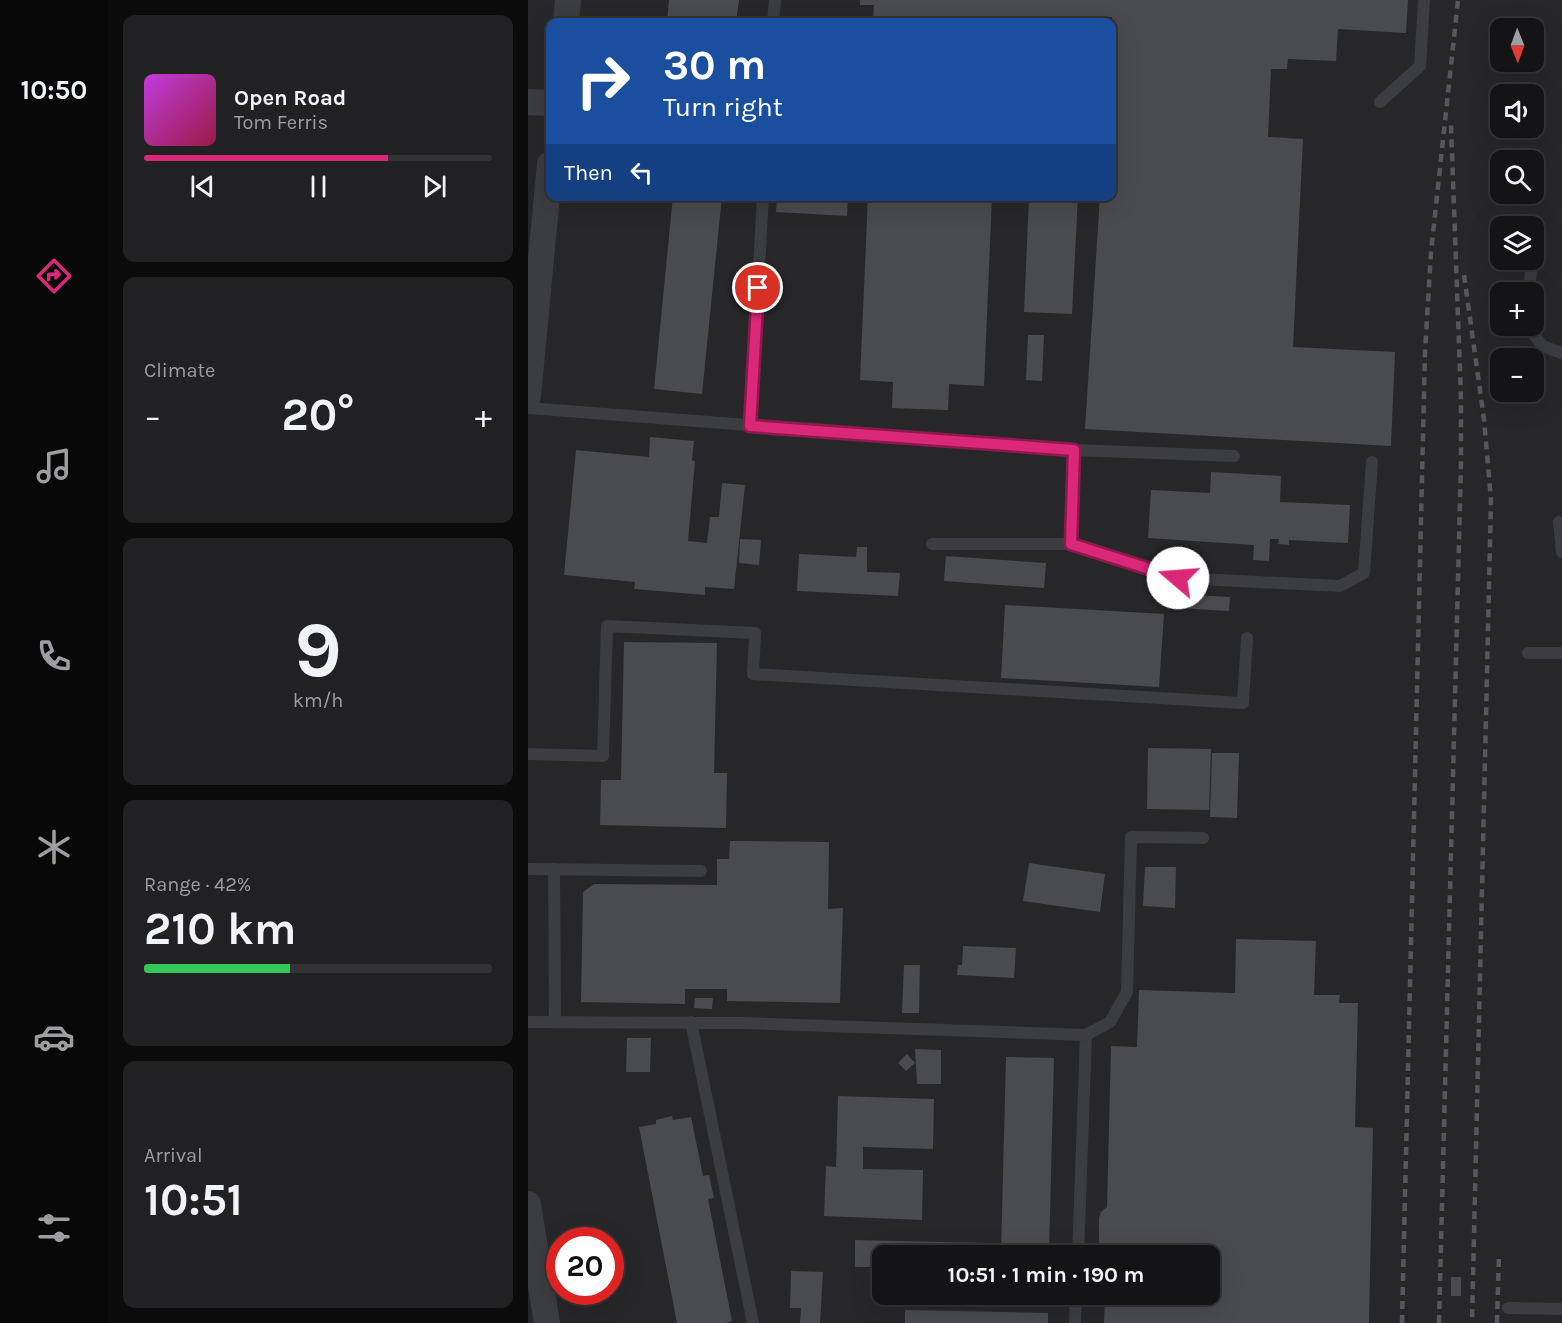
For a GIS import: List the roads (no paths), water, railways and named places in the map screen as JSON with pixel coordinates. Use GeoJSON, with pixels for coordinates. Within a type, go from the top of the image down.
{"type":"FeatureCollection","features":[{"type":"Feature","properties":{"kind":"street"},"geometry":{"type":"LineString","coordinates":[[566,18],[568,0]]}},
{"type":"Feature","properties":{"kind":"street"},"geometry":{"type":"LineString","coordinates":[[528,102],[546,103]]}},
{"type":"Feature","properties":{"kind":"street"},"geometry":{"type":"LineString","coordinates":[[528,396],[546,201]]}},
{"type":"Feature","properties":{"kind":"street"},"geometry":{"type":"LineString","coordinates":[[528,1204],[546,1323]]}},
{"type":"Feature","properties":{"kind":"lane"},"geometry":{"type":"LineString","coordinates":[[773,18],[775,0]]}},
{"type":"Feature","properties":{"kind":"lane"},"geometry":{"type":"LineString","coordinates":[[1380,102],[1420,66],[1424,0]]}},
{"type":"Feature","properties":{"kind":"lane"},"geometry":{"type":"LineString","coordinates":[[750,426],[763,201]]}},
{"type":"Feature","properties":{"kind":"lane"},"geometry":{"type":"LineString","coordinates":[[1535,336],[1542,346],[1562,353]]}},
{"type":"Feature","properties":{"kind":"lane"},"geometry":{"type":"LineString","coordinates":[[528,408],[1074,450],[1234,456]]}},
{"type":"Feature","properties":{"kind":"lane"},"geometry":{"type":"LineString","coordinates":[[1071,544],[1074,450]]}},
{"type":"Feature","properties":{"kind":"lane"},"geometry":{"type":"LineString","coordinates":[[932,544],[1071,544],[1178,578],[1340,586],[1364,573],[1372,462]]}},
{"type":"Feature","properties":{"kind":"lane"},"geometry":{"type":"LineString","coordinates":[[1559,522],[1562,552]]}},
{"type":"Feature","properties":{"kind":"lane"},"geometry":{"type":"LineString","coordinates":[[528,754],[603,756],[607,626],[755,633],[753,674],[1243,704],[1247,638]]}},
{"type":"Feature","properties":{"kind":"lane"},"geometry":{"type":"LineString","coordinates":[[1528,653],[1562,653]]}},
{"type":"Feature","properties":{"kind":"lane"},"geometry":{"type":"LineString","coordinates":[[528,1022],[691,1022],[1086,1035],[1110,1022],[1126,992],[1131,837],[1203,838]]}},
{"type":"Feature","properties":{"kind":"lane"},"geometry":{"type":"LineString","coordinates":[[554,869],[555,1022]]}},
{"type":"Feature","properties":{"kind":"lane"},"geometry":{"type":"LineString","coordinates":[[528,870],[700,871]]}},
{"type":"Feature","properties":{"kind":"lane"},"geometry":{"type":"LineString","coordinates":[[691,1022],[753,1323]]}},
{"type":"Feature","properties":{"kind":"lane"},"geometry":{"type":"LineString","coordinates":[[1078,1245],[1086,1035]]}},
{"type":"Feature","properties":{"kind":"lane"},"geometry":{"type":"LineString","coordinates":[[1076,1323],[1077,1305]]}},
{"type":"Feature","properties":{"kind":"lane"},"geometry":{"type":"LineString","coordinates":[[1508,1308],[1562,1309]]}},
{"type":"Feature","properties":{"kind":"railway"},"geometry":{"type":"LineString","coordinates":[[1402,1323],[1425,352],[1431,252],[1458,0]]}},
{"type":"Feature","properties":{"kind":"railway"},"geometry":{"type":"LineString","coordinates":[[1439,1323],[1461,463],[1461,400],[1451,125]]}},
{"type":"Feature","properties":{"kind":"railway"},"geometry":{"type":"LineString","coordinates":[[1464,275],[1484,419],[1491,500],[1472,1323]]}},
{"type":"Feature","properties":{"kind":"railway"},"geometry":{"type":"LineString","coordinates":[[1497,1323],[1499,1253]]}}]}
